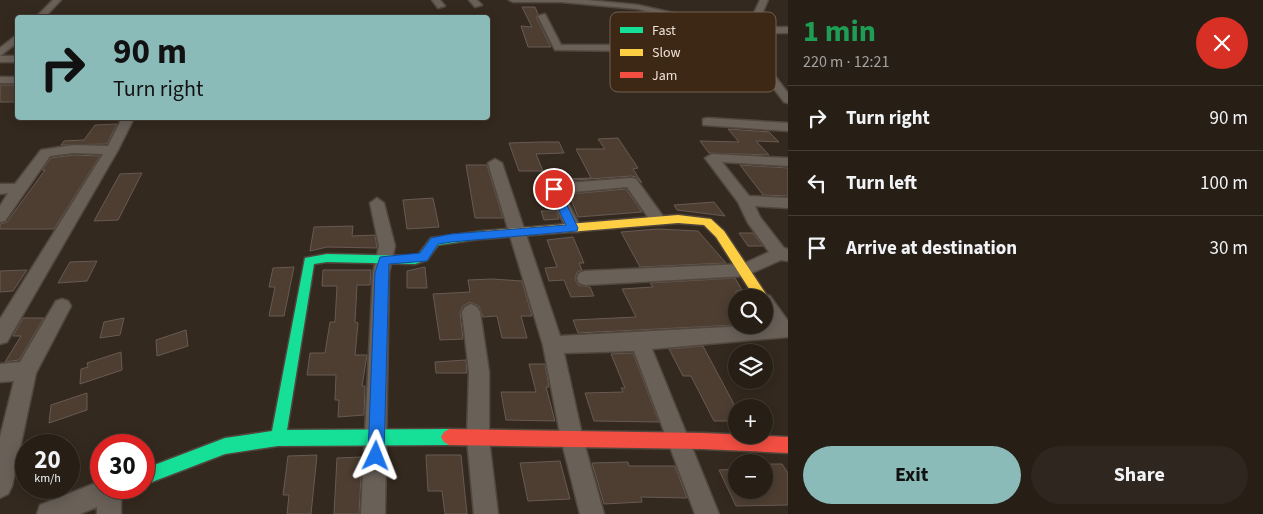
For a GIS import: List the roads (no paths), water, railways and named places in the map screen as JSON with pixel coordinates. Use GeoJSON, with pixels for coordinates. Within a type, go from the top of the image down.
{"type":"FeatureCollection","features":[{"type":"Feature","properties":{"kind":"street"},"geometry":{"type":"LineString","coordinates":[[513,0],[560,0],[638,4],[668,12]]}},
{"type":"Feature","properties":{"kind":"street"},"geometry":{"type":"LineString","coordinates":[[759,12],[764,0]]}},
{"type":"Feature","properties":{"kind":"street"},"geometry":{"type":"LineString","coordinates":[[42,15],[55,3]]}},
{"type":"Feature","properties":{"kind":"street"},"geometry":{"type":"LineString","coordinates":[[542,16],[558,48],[610,48]]}},
{"type":"Feature","properties":{"kind":"street"},"geometry":{"type":"LineString","coordinates":[[0,53],[15,40]]}},
{"type":"Feature","properties":{"kind":"street"},"geometry":{"type":"LineString","coordinates":[[0,59],[15,59]]}},
{"type":"Feature","properties":{"kind":"street"},"geometry":{"type":"LineString","coordinates":[[0,80],[15,80]]}},
{"type":"Feature","properties":{"kind":"street"},"geometry":{"type":"LineString","coordinates":[[776,84],[788,100]]}},
{"type":"Feature","properties":{"kind":"street"},"geometry":{"type":"LineString","coordinates":[[0,336],[112,150],[127,120]]}},
{"type":"Feature","properties":{"kind":"street"},"geometry":{"type":"LineString","coordinates":[[707,122],[788,127]]}},
{"type":"Feature","properties":{"kind":"street"},"geometry":{"type":"LineString","coordinates":[[0,217],[46,153],[73,149],[112,150]]}},
{"type":"Feature","properties":{"kind":"street"},"geometry":{"type":"LineString","coordinates":[[585,278],[745,270],[784,255],[753,219],[745,201],[712,158],[788,162]]}},
{"type":"Feature","properties":{"kind":"street"},"geometry":{"type":"LineString","coordinates":[[495,163],[552,345],[572,439],[592,514]]}},
{"type":"Feature","properties":{"kind":"street"},"geometry":{"type":"LineString","coordinates":[[573,228],[554,189],[631,182],[657,218]]}},
{"type":"Feature","properties":{"kind":"street"},"geometry":{"type":"LineString","coordinates":[[0,189],[19,188]]}},
{"type":"Feature","properties":{"kind":"street"},"geometry":{"type":"LineString","coordinates":[[745,201],[788,203]]}},
{"type":"Feature","properties":{"kind":"street"},"geometry":{"type":"LineString","coordinates":[[373,514],[381,273],[387,246],[377,203]]}},
{"type":"Feature","properties":{"kind":"street"},"geometry":{"type":"LineString","coordinates":[[278,438],[309,261],[327,258],[384,260],[423,258],[435,241],[657,218],[707,222],[745,270],[757,289]]}},
{"type":"Feature","properties":{"kind":"street"},"geometry":{"type":"LineString","coordinates":[[0,486],[26,371],[62,306]]}},
{"type":"Feature","properties":{"kind":"street"},"geometry":{"type":"LineString","coordinates":[[471,312],[479,372],[478,439],[486,514]]}},
{"type":"Feature","properties":{"kind":"street"},"geometry":{"type":"LineString","coordinates":[[773,314],[784,329]]}},
{"type":"Feature","properties":{"kind":"street"},"geometry":{"type":"LineString","coordinates":[[552,345],[640,342],[784,329]]}},
{"type":"Feature","properties":{"kind":"street"},"geometry":{"type":"LineString","coordinates":[[640,342],[707,514]]}},
{"type":"Feature","properties":{"kind":"street"},"geometry":{"type":"LineString","coordinates":[[0,373],[26,371]]}},
{"type":"Feature","properties":{"kind":"street"},"geometry":{"type":"LineString","coordinates":[[155,473],[225,446],[278,438],[376,436],[679,442],[703,440],[787,446]]}},
{"type":"Feature","properties":{"kind":"street"},"geometry":{"type":"LineString","coordinates":[[49,514],[90,498]]}},
{"type":"Feature","properties":{"kind":"street"},"geometry":{"type":"LineString","coordinates":[[109,514],[111,499]]}}]}
